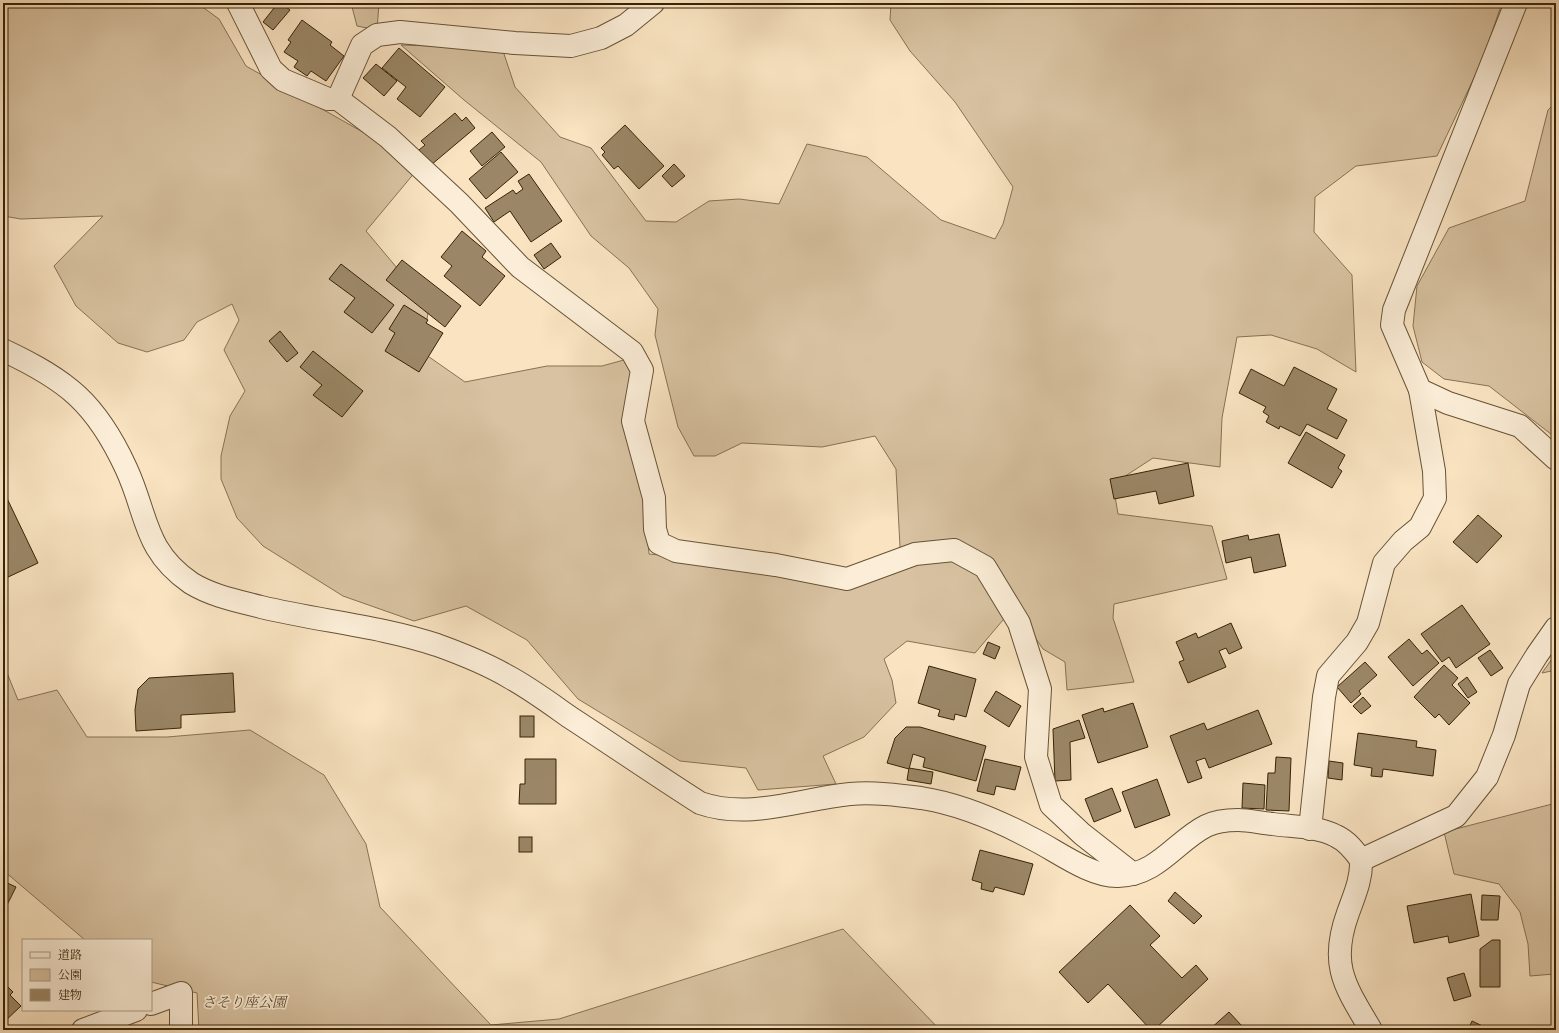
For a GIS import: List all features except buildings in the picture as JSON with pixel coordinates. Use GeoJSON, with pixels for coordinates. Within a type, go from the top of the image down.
{"type":"FeatureCollection","features":[{"type":"Feature","properties":{"kind":"street"},"geometry":{"type":"LineString","coordinates":[[238,3],[271,69],[283,80],[328,99],[338,99],[388,137],[459,203],[520,267],[632,352],[642,370],[633,421],[654,498],[655,529],[659,543],[676,551],[776,565],[847,579],[915,554],[954,550],[985,567],[1019,623],[1040,689],[1036,758],[1051,805],[1082,834],[1133,874]]}},
{"type":"Feature","properties":{"kind":"street"},"geometry":{"type":"LineString","coordinates":[[338,99],[362,45],[377,35],[400,32],[515,43],[571,46],[601,38],[626,25],[653,3]]}},
{"type":"Feature","properties":{"kind":"street"},"geometry":{"type":"LineString","coordinates":[[1310,829],[1324,697],[1328,676],[1358,642],[1368,623],[1384,563],[1403,541],[1420,527],[1436,498],[1434,471],[1420,390],[1392,325],[1394,310],[1516,3]]}},
{"type":"Feature","properties":{"kind":"street"},"geometry":{"type":"LineString","coordinates":[[3,350],[31,363],[64,383],[81,398],[98,418],[126,468],[151,539],[170,566],[193,584],[227,599],[277,611],[386,632],[435,645],[470,657],[509,677],[683,792],[712,807],[748,810],[852,794],[887,794],[923,798],[965,808],[980,814],[1031,837],[1095,872],[1118,877],[1133,874],[1163,860],[1198,831],[1216,822],[1237,820],[1318,830],[1336,836],[1350,846],[1361,860],[1358,885],[1340,933],[1339,957],[1341,975],[1349,993],[1371,1030]]}},
{"type":"Feature","properties":{"kind":"street"},"geometry":{"type":"LineString","coordinates":[[1420,390],[1460,408],[1520,426],[1556,459]]}},
{"type":"Feature","properties":{"kind":"street"},"geometry":{"type":"LineString","coordinates":[[1361,860],[1456,816],[1486,777],[1504,735],[1519,684],[1556,628]]}},
{"type":"Feature","properties":{"kind":"street"},"geometry":{"type":"LineString","coordinates":[[152,1004],[180,993],[181,1030]]}},
{"type":"Feature","properties":{"kind":"street"},"geometry":{"type":"LineString","coordinates":[[83,1030],[133,1011]]}},
{"type":"Feature","properties":{"kind":"green space"},"geometry":{"type":"Polygon","coordinates":[[[3,3],[197,3],[219,19],[246,66],[421,165],[366,231],[429,306],[422,352],[465,382],[547,366],[602,366],[631,358],[649,554],[722,561],[851,584],[900,547],[896,469],[875,436],[822,447],[742,443],[715,456],[694,456],[678,427],[655,335],[658,309],[629,268],[591,236],[541,162],[464,100],[401,45],[502,48],[515,87],[560,137],[591,148],[646,221],[676,222],[709,201],[739,199],[779,204],[807,144],[867,157],[941,220],[995,239],[1003,224],[1013,187],[955,102],[910,51],[890,20],[891,3],[1502,3],[1482,61],[1437,156],[1356,166],[1315,197],[1314,232],[1352,275],[1356,372],[1317,349],[1271,335],[1237,337],[1222,418],[1220,467],[1153,458],[1113,484],[1118,514],[1212,526],[1227,579],[1114,604],[1113,618],[1134,682],[1067,690],[1065,662],[1043,649],[1014,607],[975,653],[907,641],[884,659],[892,680],[896,703],[864,737],[823,756],[836,784],[758,790],[746,768],[680,761],[578,699],[527,640],[466,606],[414,621],[343,596],[263,546],[237,518],[221,479],[221,456],[230,416],[245,391],[224,350],[239,320],[232,304],[197,322],[184,340],[147,352],[118,343],[76,306],[54,266],[103,216],[21,219],[3,216],[3,3]]]}},
{"type":"Feature","properties":{"kind":"green space"},"geometry":{"type":"Polygon","coordinates":[[[351,3],[379,3],[377,30],[357,26],[351,3]]]}},
{"type":"Feature","properties":{"kind":"green space"},"geometry":{"type":"Polygon","coordinates":[[[1556,102],[1556,438],[1489,386],[1444,379],[1422,362],[1413,326],[1417,286],[1449,228],[1525,201],[1548,110],[1556,102]]]}},
{"type":"Feature","properties":{"kind":"green space"},"geometry":{"type":"Polygon","coordinates":[[[1556,653],[1556,670],[1542,673],[1556,653]]]}},
{"type":"Feature","properties":{"kind":"green space","name":"さそり座公園"},"geometry":{"type":"Polygon","coordinates":[[[3,663],[18,700],[57,690],[87,737],[167,737],[250,730],[324,775],[366,844],[380,907],[491,1025],[559,1019],[843,929],[940,1030],[199,1030],[197,993],[152,982],[152,939],[84,939],[10,876],[3,872],[3,663]]]}},
{"type":"Feature","properties":{"kind":"green space"},"geometry":{"type":"Polygon","coordinates":[[[1556,803],[1556,961],[1554,974],[1530,976],[1528,944],[1520,912],[1499,884],[1454,874],[1444,832],[1556,803]]]}}]}
